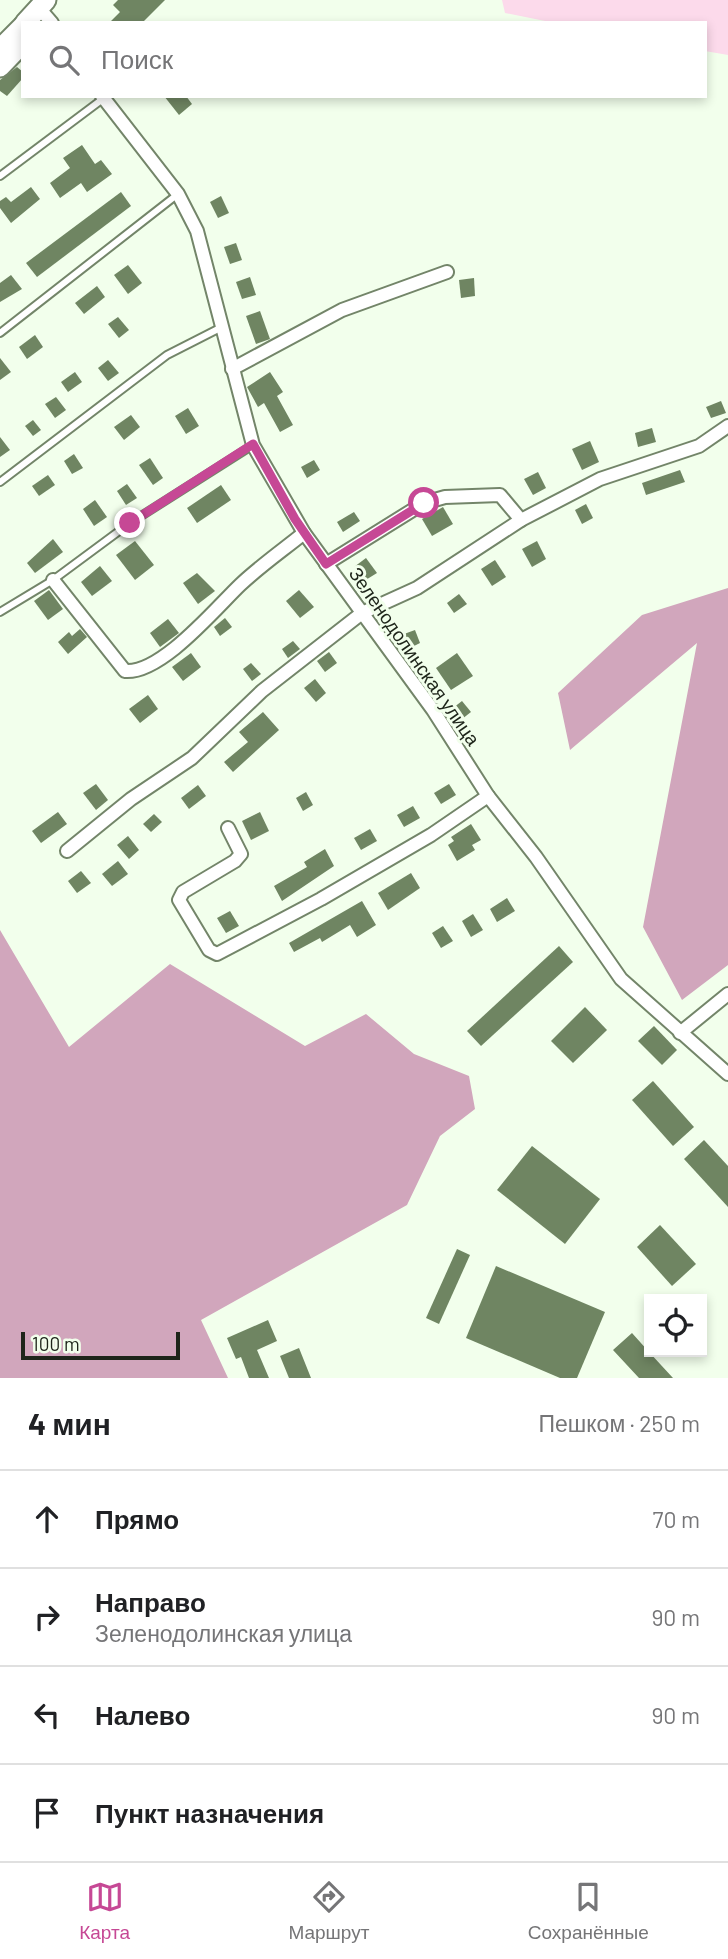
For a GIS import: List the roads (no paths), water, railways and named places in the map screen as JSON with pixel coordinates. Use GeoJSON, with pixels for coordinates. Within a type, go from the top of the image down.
{"type":"FeatureCollection","features":[{"type":"Feature","properties":{"kind":"main road"},"geometry":{"type":"LineString","coordinates":[[39,17],[62,0]]}},
{"type":"Feature","properties":{"kind":"main road"},"geometry":{"type":"LineString","coordinates":[[0,49],[21,32]]}},
{"type":"Feature","properties":{"kind":"main road"},"geometry":{"type":"LineString","coordinates":[[0,67],[21,45]]}},
{"type":"Feature","properties":{"kind":"street","name":"Зеленодолинская улица"},"geometry":{"type":"LineString","coordinates":[[104,98],[178,194],[197,231],[253,444],[304,533],[433,710],[488,796],[536,857],[621,979],[728,1074]]}},
{"type":"Feature","properties":{"kind":"street"},"geometry":{"type":"LineString","coordinates":[[232,369],[342,310],[447,272]]}},
{"type":"Feature","properties":{"kind":"street"},"geometry":{"type":"LineString","coordinates":[[66,851],[131,799],[192,758],[262,691],[362,613],[417,588],[521,520],[600,479],[699,446],[728,426]]}},
{"type":"Feature","properties":{"kind":"street"},"geometry":{"type":"LineString","coordinates":[[326,564],[424,503],[445,497],[500,495],[521,520]]}},
{"type":"Feature","properties":{"kind":"street"},"geometry":{"type":"LineString","coordinates":[[53,580],[125,671],[133,672],[148,667],[219,610],[242,583],[304,533]]}},
{"type":"Feature","properties":{"kind":"street"},"geometry":{"type":"LineString","coordinates":[[228,828],[241,854],[235,861],[183,892],[180,901],[209,950],[217,954],[409,848],[488,796]]}},
{"type":"Feature","properties":{"kind":"street"},"geometry":{"type":"LineString","coordinates":[[680,1033],[728,994]]}},
{"type":"Feature","properties":{"kind":"lane"},"geometry":{"type":"LineString","coordinates":[[0,176],[102,98]]}},
{"type":"Feature","properties":{"kind":"lane"},"geometry":{"type":"LineString","coordinates":[[0,333],[178,194]]}},
{"type":"Feature","properties":{"kind":"lane"},"geometry":{"type":"LineString","coordinates":[[0,482],[167,355],[222,327]]}},
{"type":"Feature","properties":{"kind":"lane"},"geometry":{"type":"LineString","coordinates":[[0,612],[53,580],[130,523],[253,444]]}}]}
